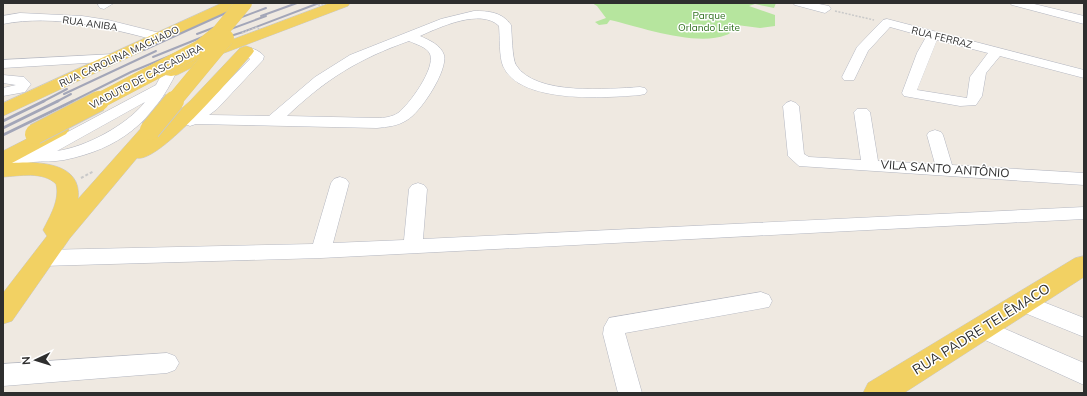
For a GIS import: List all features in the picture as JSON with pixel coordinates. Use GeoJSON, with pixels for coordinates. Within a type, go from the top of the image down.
{"type":"FeatureCollection","features":[{"type":"Feature","properties":{"kind":"main road","name":"RUA CAROLINA MACHADO"},"geometry":{"type":"LineString","coordinates":[[3,110],[25,93],[114,58],[234,3]]}},
{"type":"Feature","properties":{"kind":"main road","name":"VIADUTO DE CASCADURA"},"geometry":{"type":"LineString","coordinates":[[3,151],[200,48],[219,33],[244,3]]}},
{"type":"Feature","properties":{"kind":"main road","name":"VIADUTO DE CASCADURA"},"geometry":{"type":"LineString","coordinates":[[42,258],[77,213],[150,130],[254,3]]}},
{"type":"Feature","properties":{"kind":"main road"},"geometry":{"type":"LineString","coordinates":[[3,159],[162,86],[227,46],[342,3]]}},
{"type":"Feature","properties":{"kind":"main road"},"geometry":{"type":"LineString","coordinates":[[122,162],[159,140],[246,51],[227,46]]}},
{"type":"Feature","properties":{"kind":"main road"},"geometry":{"type":"LineString","coordinates":[[3,170],[39,169],[59,176],[68,186],[65,206],[42,258],[3,313]]}},
{"type":"Feature","properties":{"kind":"main road","name":"RUA PADRE TELÊMACO"},"geometry":{"type":"LineString","coordinates":[[878,393],[1084,265]]}},
{"type":"Feature","properties":{"kind":"street"},"geometry":{"type":"LineString","coordinates":[[799,3],[825,9]]}},
{"type":"Feature","properties":{"kind":"street"},"geometry":{"type":"LineString","coordinates":[[1016,3],[1084,20]]}},
{"type":"Feature","properties":{"kind":"street"},"geometry":{"type":"LineString","coordinates":[[3,12],[20,16]]}},
{"type":"Feature","properties":{"kind":"street"},"geometry":{"type":"LineString","coordinates":[[272,121],[310,87],[337,68],[365,54],[460,16],[493,15],[503,20],[505,25],[510,65],[513,71],[526,80],[547,89],[598,94],[640,91]]}},
{"type":"Feature","properties":{"kind":"street","name":"RUA ANIBA"},"geometry":{"type":"LineString","coordinates":[[20,16],[94,22],[159,38]]}},
{"type":"Feature","properties":{"kind":"street"},"geometry":{"type":"LineString","coordinates":[[3,20],[20,16]]}},
{"type":"Feature","properties":{"kind":"street"},"geometry":{"type":"LineString","coordinates":[[849,77],[862,50],[887,23]]}},
{"type":"Feature","properties":{"kind":"street","name":"RUA FERRAZ"},"geometry":{"type":"LineString","coordinates":[[887,23],[998,50],[1084,74]]}},
{"type":"Feature","properties":{"kind":"street"},"geometry":{"type":"LineString","coordinates":[[934,34],[924,52],[910,93],[960,102],[971,102],[975,95],[979,73],[998,50]]}},
{"type":"Feature","properties":{"kind":"street"},"geometry":{"type":"LineString","coordinates":[[194,119],[377,123],[396,120],[410,110],[425,88],[438,63],[436,54],[432,48],[410,36]]}},
{"type":"Feature","properties":{"kind":"street"},"geometry":{"type":"LineString","coordinates":[[174,126],[194,119],[212,106],[256,60],[257,56],[255,54],[246,51]]}},
{"type":"Feature","properties":{"kind":"street"},"geometry":{"type":"LineString","coordinates":[[3,64],[114,58]]}},
{"type":"Feature","properties":{"kind":"street"},"geometry":{"type":"LineString","coordinates":[[3,79],[19,80],[24,84],[25,93],[3,92]]}},
{"type":"Feature","properties":{"kind":"street"},"geometry":{"type":"LineString","coordinates":[[3,164],[32,157],[51,157],[79,152],[138,119],[162,86]]}},
{"type":"Feature","properties":{"kind":"street"},"geometry":{"type":"LineString","coordinates":[[32,157],[162,86]]}},
{"type":"Feature","properties":{"kind":"street","name":"VILA SANTO ANTÔNIO"},"geometry":{"type":"LineString","coordinates":[[791,106],[796,156],[805,162],[945,169],[1084,179]]}},
{"type":"Feature","properties":{"kind":"street"},"geometry":{"type":"LineString","coordinates":[[862,112],[870,165]]}},
{"type":"Feature","properties":{"kind":"street"},"geometry":{"type":"LineString","coordinates":[[935,135],[945,169]]}},
{"type":"Feature","properties":{"kind":"street"},"geometry":{"type":"LineString","coordinates":[[321,251],[340,183]]}},
{"type":"Feature","properties":{"kind":"street"},"geometry":{"type":"LineString","coordinates":[[413,246],[418,189]]}},
{"type":"Feature","properties":{"kind":"street"},"geometry":{"type":"LineString","coordinates":[[42,258],[321,251],[1084,213]]}},
{"type":"Feature","properties":{"kind":"street"},"geometry":{"type":"LineString","coordinates":[[630,393],[614,334],[615,327],[617,325],[761,301]]}},
{"type":"Feature","properties":{"kind":"street"},"geometry":{"type":"LineString","coordinates":[[1023,303],[1084,328]]}},
{"type":"Feature","properties":{"kind":"street"},"geometry":{"type":"LineString","coordinates":[[982,328],[1084,374]]}},
{"type":"Feature","properties":{"kind":"street"},"geometry":{"type":"LineString","coordinates":[[3,375],[167,363]]}},
{"type":"Feature","properties":{"kind":"path"},"geometry":{"type":"LineString","coordinates":[[315,3],[319,5],[324,3]]}},
{"type":"Feature","properties":{"kind":"path"},"geometry":{"type":"LineString","coordinates":[[825,9],[887,23]]}},
{"type":"Feature","properties":{"kind":"path"},"geometry":{"type":"LineString","coordinates":[[242,32],[257,27],[259,29]]}},
{"type":"Feature","properties":{"kind":"green space","name":"Parque Orlando Leite"},"geometry":{"type":"Polygon","coordinates":[[[592,3],[776,3],[774,8],[755,4],[749,6],[775,15],[775,26],[760,28],[737,25],[728,34],[714,38],[700,39],[668,35],[610,20],[607,24],[599,25],[595,22],[606,18],[597,6],[592,3]]]}},
{"type":"Feature","properties":{"kind":"railway"},"geometry":{"type":"LineString","coordinates":[[144,50],[248,3]]}},
{"type":"Feature","properties":{"kind":"railway"},"geometry":{"type":"LineString","coordinates":[[261,16],[297,3]]}},
{"type":"Feature","properties":{"kind":"railway"},"geometry":{"type":"LineString","coordinates":[[73,101],[131,72],[172,55],[243,32],[319,3]]}},
{"type":"Feature","properties":{"kind":"railway"},"geometry":{"type":"LineString","coordinates":[[197,34],[266,8]]}},
{"type":"Feature","properties":{"kind":"railway"},"geometry":{"type":"LineString","coordinates":[[201,40],[266,16]]}},
{"type":"Feature","properties":{"kind":"railway"},"geometry":{"type":"LineString","coordinates":[[153,57],[205,36]]}},
{"type":"Feature","properties":{"kind":"railway"},"geometry":{"type":"LineString","coordinates":[[64,94],[156,51]]}},
{"type":"Feature","properties":{"kind":"railway"},"geometry":{"type":"LineString","coordinates":[[43,102],[67,89]]}},
{"type":"Feature","properties":{"kind":"railway"},"geometry":{"type":"LineString","coordinates":[[56,102],[71,94]]}},
{"type":"Feature","properties":{"kind":"railway"},"geometry":{"type":"LineString","coordinates":[[3,135],[73,101]]}},
{"type":"Feature","properties":{"kind":"railway"},"geometry":{"type":"LineString","coordinates":[[3,121],[43,102]]}},
{"type":"Feature","properties":{"kind":"railway"},"geometry":{"type":"LineString","coordinates":[[3,128],[56,102]]}}]}
